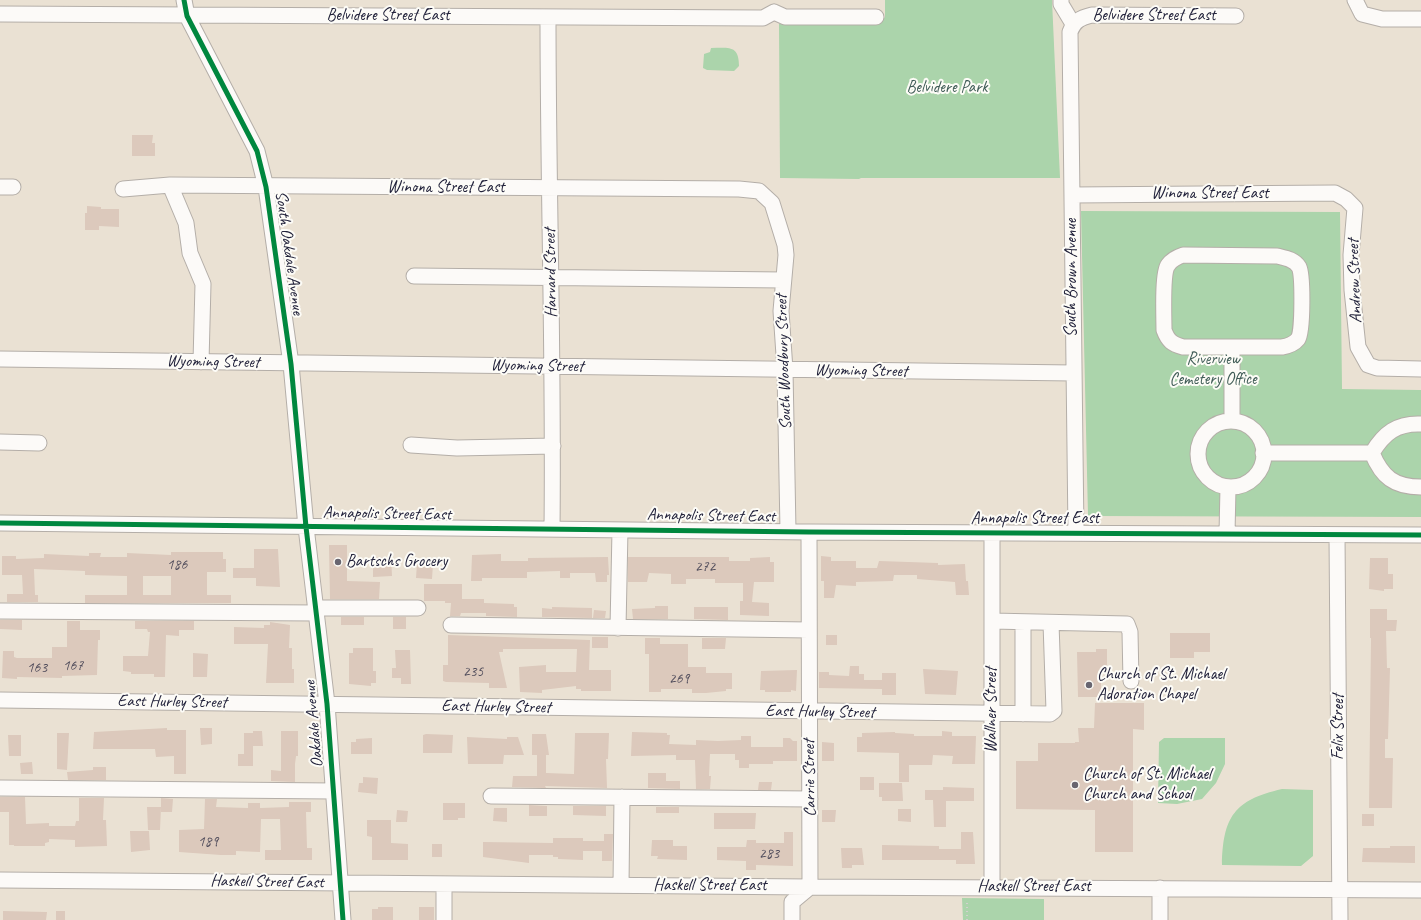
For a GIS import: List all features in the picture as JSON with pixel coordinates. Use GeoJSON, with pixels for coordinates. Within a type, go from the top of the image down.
{"type":"FeatureCollection","features":[{"type":"Feature","properties":{"kind":"street","name":"South Oakdale Avenue"},"geometry":{"type":"LineString","coordinates":[[184,0],[187,16],[257,152],[266,187],[291,364],[306,527]]}},
{"type":"Feature","properties":{"kind":"street"},"geometry":{"type":"LineString","coordinates":[[1061,0],[1061,4],[1073,24]]}},
{"type":"Feature","properties":{"kind":"street"},"geometry":{"type":"LineString","coordinates":[[1355,0],[1362,14],[1382,19],[1421,19]]}},
{"type":"Feature","properties":{"kind":"street","name":"Belvidere Street East"},"geometry":{"type":"LineString","coordinates":[[0,14],[763,18],[776,6]]}},
{"type":"Feature","properties":{"kind":"street"},"geometry":{"type":"LineString","coordinates":[[776,6],[785,17],[876,17]]}},
{"type":"Feature","properties":{"kind":"street","name":"Belvidere Street East"},"geometry":{"type":"LineString","coordinates":[[1073,24],[1081,18],[1092,15],[1236,16]]}},
{"type":"Feature","properties":{"kind":"street","name":"Harvard Street"},"geometry":{"type":"LineString","coordinates":[[548,17],[548,188],[551,278],[553,446],[552,529]]}},
{"type":"Feature","properties":{"kind":"street","name":"South Brown Avenue"},"geometry":{"type":"LineString","coordinates":[[1073,24],[1069,42],[1076,533]]}},
{"type":"Feature","properties":{"kind":"street"},"geometry":{"type":"LineString","coordinates":[[170,185],[186,223],[190,253],[203,284],[201,362]]}},
{"type":"Feature","properties":{"kind":"street","name":"Winona Street East"},"geometry":{"type":"LineString","coordinates":[[123,189],[170,185],[266,187],[739,189],[759,191],[766,198]]}},
{"type":"Feature","properties":{"kind":"street","name":"Winona Street East"},"geometry":{"type":"LineString","coordinates":[[1072,195],[1334,193],[1346,199]]}},
{"type":"Feature","properties":{"kind":"street","name":"South Woodbury Street"},"geometry":{"type":"LineString","coordinates":[[766,198],[772,203],[785,246],[781,312],[785,370],[788,531]]}},
{"type":"Feature","properties":{"kind":"street","name":"Andrew Street"},"geometry":{"type":"LineString","coordinates":[[1346,199],[1355,208],[1351,255],[1352,290],[1358,347],[1368,365],[1377,368],[1421,369]]}},
{"type":"Feature","properties":{"kind":"street"},"geometry":{"type":"LineString","coordinates":[[1183,255],[1277,256],[1290,259],[1298,267],[1301,276],[1301,329],[1298,338],[1292,344],[1282,347],[1232,348],[1182,347],[1173,344],[1166,338],[1164,330],[1165,276],[1166,266],[1173,258],[1183,255]]}},
{"type":"Feature","properties":{"kind":"street"},"geometry":{"type":"LineString","coordinates":[[414,276],[783,280]]}},
{"type":"Feature","properties":{"kind":"street"},"geometry":{"type":"LineString","coordinates":[[1232,348],[1232,420]]}},
{"type":"Feature","properties":{"kind":"street","name":"Wyoming Street"},"geometry":{"type":"LineString","coordinates":[[0,359],[785,370],[1073,372]]}},
{"type":"Feature","properties":{"kind":"street"},"geometry":{"type":"LineString","coordinates":[[1232,420],[1244,423],[1256,432],[1263,447],[1263,453],[1262,464],[1253,478],[1240,485],[1228,487],[1219,484],[1205,475],[1198,462],[1198,447],[1202,436],[1215,424],[1232,420]]}},
{"type":"Feature","properties":{"kind":"street"},"geometry":{"type":"LineString","coordinates":[[1372,453],[1381,438],[1396,428],[1413,424],[1421,424]]}},
{"type":"Feature","properties":{"kind":"street"},"geometry":{"type":"LineString","coordinates":[[0,442],[39,443]]}},
{"type":"Feature","properties":{"kind":"street"},"geometry":{"type":"LineString","coordinates":[[411,445],[457,448],[553,446]]}},
{"type":"Feature","properties":{"kind":"street"},"geometry":{"type":"LineString","coordinates":[[1263,453],[1372,453]]}},
{"type":"Feature","properties":{"kind":"street"},"geometry":{"type":"LineString","coordinates":[[1372,453],[1377,465],[1386,476],[1399,484],[1421,486]]}},
{"type":"Feature","properties":{"kind":"street"},"geometry":{"type":"LineString","coordinates":[[1227,534],[1228,487]]}},
{"type":"Feature","properties":{"kind":"street","name":"Annapolis Street East"},"geometry":{"type":"LineString","coordinates":[[0,523],[809,532],[1421,535]]}},
{"type":"Feature","properties":{"kind":"street","name":"Oakdale Avenue"},"geometry":{"type":"LineString","coordinates":[[306,527],[327,704],[343,920]]}},
{"type":"Feature","properties":{"kind":"street"},"geometry":{"type":"LineString","coordinates":[[618,628],[620,530]]}},
{"type":"Feature","properties":{"kind":"street","name":"Carrie Street"},"geometry":{"type":"LineString","coordinates":[[809,532],[810,887]]}},
{"type":"Feature","properties":{"kind":"street","name":"Wallner Street"},"geometry":{"type":"LineString","coordinates":[[992,533],[992,887]]}},
{"type":"Feature","properties":{"kind":"street","name":"Felix Street"},"geometry":{"type":"LineString","coordinates":[[1338,535],[1340,920]]}},
{"type":"Feature","properties":{"kind":"street"},"geometry":{"type":"LineString","coordinates":[[0,611],[317,610],[418,608]]}},
{"type":"Feature","properties":{"kind":"street"},"geometry":{"type":"LineString","coordinates":[[992,621],[1127,624],[1130,632],[1131,681]]}},
{"type":"Feature","properties":{"kind":"street"},"geometry":{"type":"LineString","coordinates":[[1023,622],[1023,714]]}},
{"type":"Feature","properties":{"kind":"street","name":"East Hurley Street"},"geometry":{"type":"LineString","coordinates":[[0,700],[809,712],[1050,714],[1054,711],[1051,623]]}},
{"type":"Feature","properties":{"kind":"street"},"geometry":{"type":"LineString","coordinates":[[451,625],[809,630]]}},
{"type":"Feature","properties":{"kind":"street"},"geometry":{"type":"LineString","coordinates":[[0,788],[333,791]]}},
{"type":"Feature","properties":{"kind":"street"},"geometry":{"type":"LineString","coordinates":[[491,796],[810,798]]}},
{"type":"Feature","properties":{"kind":"street"},"geometry":{"type":"LineString","coordinates":[[621,885],[622,797]]}},
{"type":"Feature","properties":{"kind":"street","name":"Haskell Street East"},"geometry":{"type":"LineString","coordinates":[[0,880],[810,887],[1421,890]]}},
{"type":"Feature","properties":{"kind":"street"},"geometry":{"type":"LineString","coordinates":[[444,884],[444,920]]}},
{"type":"Feature","properties":{"kind":"street"},"geometry":{"type":"LineString","coordinates":[[792,920],[792,902],[810,887]]}},
{"type":"Feature","properties":{"kind":"street"},"geometry":{"type":"LineString","coordinates":[[1160,888],[1160,920]]}},
{"type":"Feature","properties":{"kind":"path"},"geometry":{"type":"LineString","coordinates":[[967,920],[968,887]]}},
{"type":"Feature","properties":{"kind":"green space","name":"Belvidere Park"},"geometry":{"type":"Polygon","coordinates":[[[885,0],[1052,0],[1060,178],[780,178],[779,24],[879,24],[885,17],[885,0]]]}},
{"type":"Feature","properties":{"kind":"green space"},"geometry":{"type":"Polygon","coordinates":[[[711,48],[732,49],[737,54],[739,66],[734,71],[707,70],[703,68],[704,54],[710,52],[711,48]]]}},
{"type":"Feature","properties":{"kind":"green space","name":"Riverview Cemetery Office"},"geometry":{"type":"Polygon","coordinates":[[[1081,211],[1340,212],[1342,389],[1421,390],[1421,517],[1088,516],[1081,211]]]}},
{"type":"Feature","properties":{"kind":"green space"},"geometry":{"type":"Polygon","coordinates":[[[1164,738],[1225,738],[1225,764],[1216,783],[1202,799],[1177,804],[1158,803],[1159,742],[1164,738]]]}},
{"type":"Feature","properties":{"kind":"green space"},"geometry":{"type":"Polygon","coordinates":[[[1282,789],[1313,790],[1313,856],[1301,866],[1222,865],[1225,834],[1234,813],[1242,805],[1253,799],[1266,793],[1282,789]]]}},
{"type":"Feature","properties":{"kind":"green space"},"geometry":{"type":"Polygon","coordinates":[[[962,898],[1044,899],[1044,920],[963,920],[962,898]]]}},
{"type":"Feature","properties":{"kind":"building"},"geometry":{"type":"Polygon","coordinates":[[[132,135],[153,135],[152,143],[155,143],[155,156],[132,156],[132,135]]]}},
{"type":"Feature","properties":{"kind":"building"},"geometry":{"type":"Polygon","coordinates":[[[87,206],[101,207],[101,209],[119,209],[119,227],[99,226],[99,230],[85,230],[85,213],[87,213],[87,206]]]}},
{"type":"Feature","properties":{"kind":"building","name":"Bartschs Grocery"},"geometry":{"type":"Polygon","coordinates":[[[329,545],[347,545],[347,581],[380,582],[379,599],[330,599],[329,545]]]}},
{"type":"Feature","properties":{"kind":"building"},"geometry":{"type":"Polygon","coordinates":[[[254,549],[278,549],[280,587],[256,586],[256,578],[233,578],[233,568],[254,568],[254,549]]]}},
{"type":"Feature","properties":{"kind":"building"},"geometry":{"type":"Polygon","coordinates":[[[171,552],[223,552],[223,559],[226,559],[226,572],[207,572],[207,595],[231,595],[231,603],[85,603],[85,595],[127,595],[127,576],[85,575],[85,571],[34,569],[35,595],[38,595],[38,602],[7,602],[7,594],[23,594],[22,575],[2,575],[2,556],[16,556],[16,559],[44,558],[44,554],[89,556],[89,553],[101,553],[100,557],[127,557],[127,553],[171,555],[171,552]],[[143,576],[143,595],[171,595],[171,576],[143,576]]]}},
{"type":"Feature","properties":{"kind":"building"},"geometry":{"type":"Polygon","coordinates":[[[501,554],[501,561],[528,561],[528,558],[608,557],[609,575],[607,575],[607,582],[596,582],[595,573],[570,573],[570,578],[560,578],[560,571],[527,572],[527,578],[482,578],[482,581],[471,581],[472,555],[501,554]]]}},
{"type":"Feature","properties":{"kind":"building"},"geometry":{"type":"Polygon","coordinates":[[[821,556],[831,557],[831,561],[856,561],[856,568],[877,568],[879,561],[938,563],[938,565],[965,564],[969,595],[956,595],[955,582],[917,579],[917,575],[894,575],[893,581],[856,582],[856,586],[836,585],[834,598],[824,598],[824,581],[821,581],[821,556]]]}},
{"type":"Feature","properties":{"kind":"building"},"geometry":{"type":"Polygon","coordinates":[[[373,557],[391,557],[392,576],[373,577],[373,557]]]}},
{"type":"Feature","properties":{"kind":"building"},"geometry":{"type":"Polygon","coordinates":[[[628,557],[729,557],[729,561],[750,561],[750,558],[770,557],[770,562],[774,562],[774,582],[754,582],[752,602],[769,603],[769,616],[740,615],[740,601],[743,601],[743,583],[715,583],[715,579],[686,579],[686,584],[671,584],[671,574],[649,573],[647,582],[628,582],[628,557]]]}},
{"type":"Feature","properties":{"kind":"building"},"geometry":{"type":"Polygon","coordinates":[[[1370,558],[1388,558],[1388,574],[1393,574],[1393,589],[1384,589],[1384,591],[1369,589],[1370,558]]]}},
{"type":"Feature","properties":{"kind":"building"},"geometry":{"type":"Polygon","coordinates":[[[417,563],[433,564],[432,579],[416,578],[417,563]]]}},
{"type":"Feature","properties":{"kind":"building"},"geometry":{"type":"Polygon","coordinates":[[[424,584],[462,584],[462,599],[484,599],[484,603],[514,604],[514,607],[517,607],[517,617],[486,616],[486,613],[461,613],[460,616],[450,616],[451,603],[445,603],[445,601],[424,601],[424,584]]]}},
{"type":"Feature","properties":{"kind":"building"},"geometry":{"type":"Polygon","coordinates":[[[655,606],[668,606],[668,619],[633,619],[632,609],[655,608],[655,606]]]}},
{"type":"Feature","properties":{"kind":"building"},"geometry":{"type":"Polygon","coordinates":[[[552,607],[592,608],[592,618],[542,617],[542,608],[552,609],[552,607]]]}},
{"type":"Feature","properties":{"kind":"building"},"geometry":{"type":"Polygon","coordinates":[[[694,607],[728,607],[728,620],[694,619],[694,607]]]}},
{"type":"Feature","properties":{"kind":"building"},"geometry":{"type":"Polygon","coordinates":[[[1370,609],[1387,609],[1387,620],[1397,620],[1396,631],[1386,631],[1387,668],[1390,668],[1388,739],[1385,739],[1385,758],[1393,758],[1392,808],[1369,808],[1370,609]]]}},
{"type":"Feature","properties":{"kind":"building"},"geometry":{"type":"Polygon","coordinates":[[[594,610],[606,611],[605,618],[593,618],[594,610]]]}},
{"type":"Feature","properties":{"kind":"building"},"geometry":{"type":"Polygon","coordinates":[[[341,617],[364,617],[364,625],[341,625],[341,617]]]}},
{"type":"Feature","properties":{"kind":"building"},"geometry":{"type":"Polygon","coordinates":[[[393,617],[406,617],[406,629],[393,629],[393,617]]]}},
{"type":"Feature","properties":{"kind":"building"},"geometry":{"type":"Polygon","coordinates":[[[0,620],[22,620],[22,630],[0,629],[0,620]]]}},
{"type":"Feature","properties":{"kind":"building"},"geometry":{"type":"Polygon","coordinates":[[[67,621],[80,621],[80,630],[100,630],[100,640],[98,640],[97,675],[62,676],[62,678],[2,678],[3,651],[14,651],[14,657],[17,658],[52,658],[52,647],[67,647],[67,621]]]}},
{"type":"Feature","properties":{"kind":"building"},"geometry":{"type":"Polygon","coordinates":[[[135,621],[194,621],[194,630],[179,630],[179,636],[166,635],[165,677],[154,677],[154,674],[131,674],[131,672],[123,671],[123,656],[148,656],[150,632],[148,632],[147,629],[135,629],[135,621]]]}},
{"type":"Feature","properties":{"kind":"building"},"geometry":{"type":"Polygon","coordinates":[[[270,622],[290,625],[289,648],[292,648],[294,683],[266,683],[268,644],[234,644],[234,627],[264,628],[264,625],[270,625],[270,622]]]}},
{"type":"Feature","properties":{"kind":"building"},"geometry":{"type":"Polygon","coordinates":[[[1170,633],[1210,633],[1210,652],[1194,652],[1194,658],[1170,658],[1170,633]]]}},
{"type":"Feature","properties":{"kind":"building"},"geometry":{"type":"Polygon","coordinates":[[[448,635],[590,640],[589,670],[611,670],[611,691],[581,691],[581,689],[576,689],[576,686],[542,690],[542,693],[520,692],[519,667],[546,665],[546,672],[576,672],[577,649],[503,649],[503,652],[499,652],[507,688],[489,688],[489,683],[443,681],[443,665],[448,665],[448,635]]]}},
{"type":"Feature","properties":{"kind":"building"},"geometry":{"type":"Polygon","coordinates":[[[826,635],[837,635],[837,645],[826,645],[826,635]]]}},
{"type":"Feature","properties":{"kind":"building"},"geometry":{"type":"Polygon","coordinates":[[[592,637],[608,637],[608,648],[592,648],[592,637]]]}},
{"type":"Feature","properties":{"kind":"building"},"geometry":{"type":"Polygon","coordinates":[[[645,638],[660,638],[660,644],[688,644],[688,667],[706,667],[706,673],[732,673],[732,689],[706,693],[692,693],[692,689],[661,689],[661,692],[649,692],[649,654],[645,654],[645,638]]]}},
{"type":"Feature","properties":{"kind":"building"},"geometry":{"type":"Polygon","coordinates":[[[702,638],[726,638],[725,649],[702,649],[702,638]]]}},
{"type":"Feature","properties":{"kind":"building"},"geometry":{"type":"Polygon","coordinates":[[[353,648],[373,648],[373,671],[376,671],[376,683],[371,683],[371,686],[349,684],[349,653],[353,653],[353,648]]]}},
{"type":"Feature","properties":{"kind":"building","name":"Church of St. Michael Adoration Chapel"},"geometry":{"type":"Polygon","coordinates":[[[1096,649],[1107,649],[1107,673],[1101,673],[1101,697],[1078,697],[1077,652],[1096,652],[1096,649]]]}},
{"type":"Feature","properties":{"kind":"building"},"geometry":{"type":"Polygon","coordinates":[[[395,650],[410,650],[411,684],[401,684],[401,678],[392,678],[392,668],[396,668],[395,650]]]}},
{"type":"Feature","properties":{"kind":"building"},"geometry":{"type":"Polygon","coordinates":[[[193,653],[208,654],[207,677],[193,677],[193,653]]]}},
{"type":"Feature","properties":{"kind":"building"},"geometry":{"type":"Polygon","coordinates":[[[850,666],[859,666],[859,674],[864,674],[864,680],[882,680],[882,673],[896,673],[896,695],[882,695],[882,689],[819,688],[819,672],[829,672],[829,675],[849,676],[850,666]]]}},
{"type":"Feature","properties":{"kind":"building"},"geometry":{"type":"Polygon","coordinates":[[[923,669],[958,671],[956,695],[925,694],[923,669]]]}},
{"type":"Feature","properties":{"kind":"building"},"geometry":{"type":"Polygon","coordinates":[[[797,670],[796,691],[765,692],[765,690],[760,690],[761,671],[797,670]]]}},
{"type":"Feature","properties":{"kind":"building","name":"Church of St. Michael Church and School"},"geometry":{"type":"Polygon","coordinates":[[[1095,703],[1144,703],[1144,730],[1133,729],[1133,852],[1095,852],[1095,810],[1016,809],[1016,761],[1038,761],[1038,743],[1079,742],[1078,728],[1094,728],[1095,703]]]}},
{"type":"Feature","properties":{"kind":"building"},"geometry":{"type":"Polygon","coordinates":[[[167,728],[167,730],[186,730],[186,774],[174,774],[174,756],[156,757],[155,749],[93,749],[94,732],[167,728]]]}},
{"type":"Feature","properties":{"kind":"building"},"geometry":{"type":"Polygon","coordinates":[[[200,728],[212,728],[212,744],[201,745],[200,728]]]}},
{"type":"Feature","properties":{"kind":"building"},"geometry":{"type":"Polygon","coordinates":[[[253,731],[262,731],[263,746],[253,746],[253,766],[238,766],[238,754],[244,754],[244,733],[253,733],[253,731]]]}},
{"type":"Feature","properties":{"kind":"building"},"geometry":{"type":"Polygon","coordinates":[[[281,731],[298,731],[298,756],[296,756],[295,764],[295,782],[271,781],[271,770],[281,771],[281,731]]]}},
{"type":"Feature","properties":{"kind":"building"},"geometry":{"type":"Polygon","coordinates":[[[942,731],[952,732],[952,736],[976,736],[975,764],[952,764],[953,756],[933,755],[932,765],[909,765],[909,782],[899,782],[899,753],[857,752],[857,737],[862,737],[862,733],[895,732],[914,734],[914,736],[942,736],[942,731]]]}},
{"type":"Feature","properties":{"kind":"building"},"geometry":{"type":"Polygon","coordinates":[[[632,732],[667,733],[667,735],[670,735],[669,744],[696,745],[696,740],[741,740],[741,736],[751,736],[751,747],[783,747],[783,738],[790,738],[793,741],[797,741],[797,761],[773,761],[773,764],[749,764],[749,768],[739,768],[739,760],[735,760],[735,754],[710,754],[710,789],[696,789],[695,760],[676,760],[676,755],[631,756],[632,732]]]}},
{"type":"Feature","properties":{"kind":"building"},"geometry":{"type":"Polygon","coordinates":[[[57,733],[69,733],[67,770],[57,769],[57,733]]]}},
{"type":"Feature","properties":{"kind":"building"},"geometry":{"type":"Polygon","coordinates":[[[575,733],[609,733],[608,759],[606,759],[607,788],[545,786],[546,788],[512,787],[513,776],[537,776],[537,755],[532,755],[532,734],[546,734],[549,755],[546,755],[546,773],[574,774],[575,733]]]}},
{"type":"Feature","properties":{"kind":"building"},"geometry":{"type":"Polygon","coordinates":[[[8,735],[21,735],[21,756],[9,756],[8,735]]]}},
{"type":"Feature","properties":{"kind":"building"},"geometry":{"type":"Polygon","coordinates":[[[423,735],[453,735],[452,753],[423,753],[423,735]]]}},
{"type":"Feature","properties":{"kind":"building"},"geometry":{"type":"Polygon","coordinates":[[[467,737],[507,739],[507,737],[518,737],[524,755],[504,755],[503,764],[468,764],[467,737]]]}},
{"type":"Feature","properties":{"kind":"building"},"geometry":{"type":"Polygon","coordinates":[[[372,738],[372,754],[351,754],[351,742],[356,742],[356,739],[372,738]]]}},
{"type":"Feature","properties":{"kind":"building"},"geometry":{"type":"Polygon","coordinates":[[[822,742],[834,743],[834,761],[822,761],[822,742]]]}},
{"type":"Feature","properties":{"kind":"building"},"geometry":{"type":"Polygon","coordinates":[[[32,762],[33,774],[21,774],[20,763],[32,762]]]}},
{"type":"Feature","properties":{"kind":"building"},"geometry":{"type":"Polygon","coordinates":[[[93,767],[106,767],[106,780],[68,780],[67,772],[93,770],[93,767]]]}},
{"type":"Feature","properties":{"kind":"building"},"geometry":{"type":"Polygon","coordinates":[[[648,773],[666,773],[666,781],[680,781],[680,789],[648,788],[648,773]]]}},
{"type":"Feature","properties":{"kind":"building"},"geometry":{"type":"Polygon","coordinates":[[[363,777],[378,778],[377,794],[358,792],[359,783],[363,783],[363,777]]]}},
{"type":"Feature","properties":{"kind":"building"},"geometry":{"type":"Polygon","coordinates":[[[860,777],[874,777],[874,790],[860,790],[860,777]]]}},
{"type":"Feature","properties":{"kind":"building"},"geometry":{"type":"Polygon","coordinates":[[[759,782],[772,782],[771,790],[758,790],[759,782]]]}},
{"type":"Feature","properties":{"kind":"building"},"geometry":{"type":"Polygon","coordinates":[[[879,783],[902,783],[903,801],[882,801],[882,797],[879,797],[879,783]]]}},
{"type":"Feature","properties":{"kind":"building"},"geometry":{"type":"Polygon","coordinates":[[[943,787],[974,788],[974,801],[946,801],[946,827],[934,827],[933,800],[925,800],[925,790],[943,790],[943,787]]]}},
{"type":"Feature","properties":{"kind":"building"},"geometry":{"type":"Polygon","coordinates":[[[0,797],[25,797],[26,824],[49,823],[49,826],[75,826],[76,821],[79,821],[79,798],[104,798],[103,820],[106,820],[107,846],[75,847],[75,840],[49,839],[49,842],[45,843],[45,846],[9,845],[9,812],[0,812],[0,797]]]}},
{"type":"Feature","properties":{"kind":"building"},"geometry":{"type":"Polygon","coordinates":[[[161,798],[173,799],[172,812],[161,812],[161,798]]]}},
{"type":"Feature","properties":{"kind":"building"},"geometry":{"type":"Polygon","coordinates":[[[205,799],[217,799],[216,807],[248,808],[248,803],[260,803],[260,808],[289,807],[289,802],[311,802],[311,812],[306,812],[307,848],[312,848],[312,860],[265,860],[265,850],[281,850],[280,819],[261,819],[260,852],[236,851],[236,855],[221,855],[179,852],[179,830],[204,829],[205,799]]]}},
{"type":"Feature","properties":{"kind":"building"},"geometry":{"type":"Polygon","coordinates":[[[443,803],[465,803],[465,818],[458,818],[458,820],[443,820],[443,803]]]}},
{"type":"Feature","properties":{"kind":"building"},"geometry":{"type":"Polygon","coordinates":[[[529,805],[547,806],[547,816],[529,816],[529,805]]]}},
{"type":"Feature","properties":{"kind":"building"},"geometry":{"type":"Polygon","coordinates":[[[573,806],[606,806],[606,816],[573,815],[573,806]]]}},
{"type":"Feature","properties":{"kind":"building"},"geometry":{"type":"Polygon","coordinates":[[[147,807],[161,807],[160,830],[148,830],[147,807]]]}},
{"type":"Feature","properties":{"kind":"building"},"geometry":{"type":"Polygon","coordinates":[[[656,807],[679,807],[679,813],[656,813],[656,807]]]}},
{"type":"Feature","properties":{"kind":"building"},"geometry":{"type":"Polygon","coordinates":[[[494,808],[507,808],[507,822],[493,821],[494,808]]]}},
{"type":"Feature","properties":{"kind":"building"},"geometry":{"type":"Polygon","coordinates":[[[898,809],[911,809],[911,822],[898,821],[898,809]]]}},
{"type":"Feature","properties":{"kind":"building"},"geometry":{"type":"Polygon","coordinates":[[[397,810],[408,811],[407,822],[396,822],[397,810]]]}},
{"type":"Feature","properties":{"kind":"building"},"geometry":{"type":"Polygon","coordinates":[[[822,810],[836,810],[835,822],[822,822],[822,810]]]}},
{"type":"Feature","properties":{"kind":"building"},"geometry":{"type":"Polygon","coordinates":[[[714,813],[756,813],[755,829],[714,829],[714,813]]]}},
{"type":"Feature","properties":{"kind":"building"},"geometry":{"type":"Polygon","coordinates":[[[1362,814],[1374,814],[1374,826],[1362,826],[1362,814]]]}},
{"type":"Feature","properties":{"kind":"building"},"geometry":{"type":"Polygon","coordinates":[[[367,820],[391,820],[391,843],[408,844],[408,860],[372,860],[372,837],[367,836],[367,820]]]}},
{"type":"Feature","properties":{"kind":"building"},"geometry":{"type":"Polygon","coordinates":[[[130,831],[149,831],[150,850],[131,852],[130,831]]]}},
{"type":"Feature","properties":{"kind":"building"},"geometry":{"type":"Polygon","coordinates":[[[784,832],[793,832],[793,866],[756,865],[756,870],[746,870],[746,861],[717,860],[717,847],[746,847],[747,840],[756,840],[756,843],[784,843],[784,832]]]}},
{"type":"Feature","properties":{"kind":"building"},"geometry":{"type":"Polygon","coordinates":[[[961,832],[973,832],[975,864],[956,864],[956,860],[882,860],[882,845],[939,846],[939,849],[961,849],[961,832]]]}},
{"type":"Feature","properties":{"kind":"building"},"geometry":{"type":"Polygon","coordinates":[[[604,834],[613,834],[612,861],[602,861],[602,851],[583,851],[583,860],[558,859],[558,857],[553,857],[553,855],[529,855],[529,863],[483,857],[483,842],[553,843],[553,838],[583,838],[583,841],[604,841],[604,834]]]}},
{"type":"Feature","properties":{"kind":"building"},"geometry":{"type":"Polygon","coordinates":[[[652,840],[673,840],[673,846],[687,846],[687,860],[657,859],[658,856],[651,856],[652,840]]]}},
{"type":"Feature","properties":{"kind":"building"},"geometry":{"type":"Polygon","coordinates":[[[432,844],[442,844],[442,857],[432,857],[432,844]]]}},
{"type":"Feature","properties":{"kind":"building"},"geometry":{"type":"Polygon","coordinates":[[[1390,846],[1415,846],[1415,863],[1362,862],[1363,848],[1390,848],[1390,846]]]}},
{"type":"Feature","properties":{"kind":"building"},"geometry":{"type":"Polygon","coordinates":[[[841,848],[862,848],[864,865],[852,865],[852,868],[842,868],[841,848]]]}},
{"type":"Feature","properties":{"kind":"building"},"geometry":{"type":"Polygon","coordinates":[[[378,907],[393,907],[393,920],[372,920],[372,909],[378,909],[378,907]]]}},
{"type":"Feature","properties":{"kind":"building"},"geometry":{"type":"Polygon","coordinates":[[[419,907],[434,907],[434,920],[419,920],[419,907]]]}},
{"type":"Feature","properties":{"kind":"building"},"geometry":{"type":"Polygon","coordinates":[[[3,911],[47,912],[46,920],[3,920],[3,911]]]}},
{"type":"Feature","properties":{"kind":"building"},"geometry":{"type":"Polygon","coordinates":[[[56,911],[65,911],[65,920],[56,920],[56,911]]]}},
{"type":"Feature","properties":{"kind":"cycle path"},"geometry":{"type":"LineString","coordinates":[[184,0],[187,16],[257,151],[266,187],[291,364],[306,527],[327,704],[343,920]]}},
{"type":"Feature","properties":{"kind":"cycle path"},"geometry":{"type":"LineString","coordinates":[[0,523],[809,532],[1421,535]]}},
{"type":"Feature","properties":{"kind":"place","name":"Bartschs Grocery"},"geometry":{"type":"Point","coordinates":[338,562]}},
{"type":"Feature","properties":{"kind":"place","name":"Church of St. Michael Adoration Chapel"},"geometry":{"type":"Point","coordinates":[1089,685]}},
{"type":"Feature","properties":{"kind":"place","name":"Church of St. Michael Church and School"},"geometry":{"type":"Point","coordinates":[1075,785]}}]}
